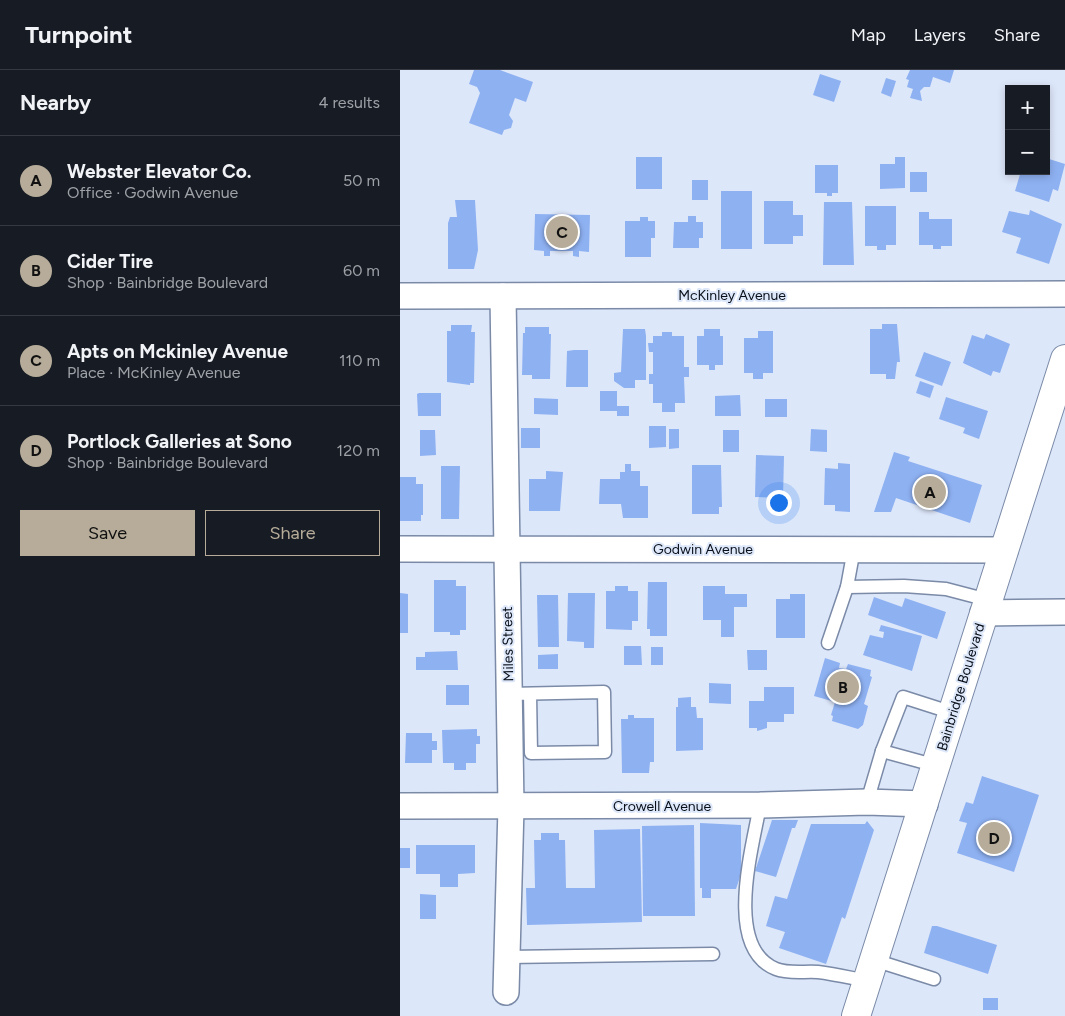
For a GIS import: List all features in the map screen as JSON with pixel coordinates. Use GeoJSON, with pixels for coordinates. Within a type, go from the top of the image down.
{"type":"FeatureCollection","features":[{"type":"Feature","properties":{"kind":"main road","name":"Bainbridge Boulevard"},"geometry":{"type":"LineString","coordinates":[[856,1016],[1065,359]]}},
{"type":"Feature","properties":{"kind":"street","name":"McKinley Avenue"},"geometry":{"type":"LineString","coordinates":[[400,296],[1065,294]]}},
{"type":"Feature","properties":{"kind":"street","name":"Miles Street"},"geometry":{"type":"LineString","coordinates":[[503,296],[507,549],[520,694],[511,806],[506,992]]}},
{"type":"Feature","properties":{"kind":"street","name":"Godwin Avenue"},"geometry":{"type":"LineString","coordinates":[[400,549],[1005,550]]}},
{"type":"Feature","properties":{"kind":"street"},"geometry":{"type":"LineString","coordinates":[[986,607],[1065,612]]}},
{"type":"Feature","properties":{"kind":"street","name":"Crowell Avenue"},"geometry":{"type":"LineString","coordinates":[[400,806],[760,805],[867,802],[925,804]]}},
{"type":"Feature","properties":{"kind":"lane"},"geometry":{"type":"LineString","coordinates":[[828,643],[847,587],[854,550]]}},
{"type":"Feature","properties":{"kind":"lane"},"geometry":{"type":"LineString","coordinates":[[847,587],[904,586],[946,589],[986,607]]}},
{"type":"Feature","properties":{"kind":"lane"},"geometry":{"type":"LineString","coordinates":[[604,692],[605,752],[532,753],[520,694],[604,692]]}},
{"type":"Feature","properties":{"kind":"lane"},"geometry":{"type":"LineString","coordinates":[[867,802],[882,751],[903,697],[953,713]]}},
{"type":"Feature","properties":{"kind":"lane"},"geometry":{"type":"LineString","coordinates":[[882,751],[937,766]]}},
{"type":"Feature","properties":{"kind":"lane"},"geometry":{"type":"LineString","coordinates":[[760,805],[744,906],[748,937],[759,957],[776,969],[819,972],[871,971],[934,979]]}},
{"type":"Feature","properties":{"kind":"lane"},"geometry":{"type":"LineString","coordinates":[[507,957],[713,954]]}},
{"type":"Feature","properties":{"kind":"building"},"geometry":{"type":"Polygon","coordinates":[[[474,70],[500,70],[533,82],[526,102],[515,98],[509,115],[513,121],[511,128],[504,130],[502,135],[469,123],[480,93],[477,87],[469,84],[474,70]]]}},
{"type":"Feature","properties":{"kind":"building"},"geometry":{"type":"Polygon","coordinates":[[[910,70],[954,70],[950,83],[933,77],[930,87],[924,87],[920,91],[922,101],[910,98],[913,89],[907,87],[909,80],[906,79],[910,70]]]}},
{"type":"Feature","properties":{"kind":"building"},"geometry":{"type":"Polygon","coordinates":[[[820,74],[841,81],[834,102],[813,95],[820,74]]]}},
{"type":"Feature","properties":{"kind":"building"},"geometry":{"type":"Polygon","coordinates":[[[886,78],[896,81],[891,97],[881,93],[886,78]]]}},
{"type":"Feature","properties":{"kind":"building"},"geometry":{"type":"Polygon","coordinates":[[[636,157],[662,157],[662,189],[636,189],[636,157]]]}},
{"type":"Feature","properties":{"kind":"building"},"geometry":{"type":"Polygon","coordinates":[[[895,157],[905,157],[905,188],[880,189],[880,164],[895,164],[895,157]]]}},
{"type":"Feature","properties":{"kind":"building"},"geometry":{"type":"Polygon","coordinates":[[[1050,159],[1065,164],[1058,191],[1053,189],[1049,202],[1015,191],[1020,175],[1050,175],[1050,159]]]}},
{"type":"Feature","properties":{"kind":"building"},"geometry":{"type":"Polygon","coordinates":[[[815,165],[838,165],[838,193],[832,193],[832,196],[827,196],[827,193],[815,193],[815,165]]]}},
{"type":"Feature","properties":{"kind":"building"},"geometry":{"type":"Polygon","coordinates":[[[910,172],[927,172],[927,192],[910,192],[910,172]]]}},
{"type":"Feature","properties":{"kind":"building"},"geometry":{"type":"Polygon","coordinates":[[[692,180],[708,180],[708,200],[692,200],[692,180]]]}},
{"type":"Feature","properties":{"kind":"building"},"geometry":{"type":"Polygon","coordinates":[[[721,191],[752,191],[752,249],[721,249],[721,191]]]}},
{"type":"Feature","properties":{"kind":"building"},"geometry":{"type":"Polygon","coordinates":[[[455,200],[475,200],[478,250],[474,269],[448,269],[448,223],[450,217],[457,217],[455,200]]]}},
{"type":"Feature","properties":{"kind":"building"},"geometry":{"type":"Polygon","coordinates":[[[764,201],[793,201],[793,215],[803,215],[803,236],[793,236],[793,244],[764,244],[764,201]]]}},
{"type":"Feature","properties":{"kind":"building"},"geometry":{"type":"Polygon","coordinates":[[[824,202],[852,202],[854,265],[823,265],[824,202]]]}},
{"type":"Feature","properties":{"kind":"building"},"geometry":{"type":"Polygon","coordinates":[[[865,206],[896,206],[896,245],[886,245],[886,250],[877,250],[877,246],[865,246],[865,206]]]}},
{"type":"Feature","properties":{"kind":"building"},"geometry":{"type":"Polygon","coordinates":[[[1030,210],[1062,224],[1049,264],[1016,253],[1021,238],[1002,232],[1009,211],[1029,215],[1030,210]]]}},
{"type":"Feature","properties":{"kind":"building"},"geometry":{"type":"Polygon","coordinates":[[[919,212],[929,212],[929,219],[952,219],[952,246],[941,246],[941,249],[933,249],[933,245],[919,245],[919,212]]]}},
{"type":"Feature","properties":{"kind":"building"},"geometry":{"type":"Polygon","coordinates":[[[535,214],[590,215],[589,252],[579,251],[579,257],[573,256],[573,251],[550,251],[550,256],[544,256],[544,251],[534,250],[535,214]]]}},
{"type":"Feature","properties":{"kind":"building"},"geometry":{"type":"Polygon","coordinates":[[[688,216],[696,216],[696,222],[703,222],[703,238],[699,238],[699,248],[673,248],[674,222],[688,222],[688,216]]]}},
{"type":"Feature","properties":{"kind":"building"},"geometry":{"type":"Polygon","coordinates":[[[640,217],[648,217],[648,221],[655,221],[655,238],[651,238],[651,257],[625,257],[625,221],[640,221],[640,217]]]}},
{"type":"Feature","properties":{"kind":"building"},"geometry":{"type":"Polygon","coordinates":[[[882,324],[897,324],[900,362],[897,362],[895,379],[886,379],[886,374],[870,374],[870,329],[882,329],[882,324]]]}},
{"type":"Feature","properties":{"kind":"building"},"geometry":{"type":"Polygon","coordinates":[[[451,325],[472,325],[471,332],[475,332],[474,383],[470,383],[470,385],[447,382],[447,331],[451,331],[451,325]]]}},
{"type":"Feature","properties":{"kind":"building"},"geometry":{"type":"Polygon","coordinates":[[[525,327],[549,327],[549,334],[551,334],[550,379],[532,379],[532,375],[522,375],[523,333],[525,333],[525,327]]]}},
{"type":"Feature","properties":{"kind":"building"},"geometry":{"type":"Polygon","coordinates":[[[623,329],[645,329],[646,380],[635,380],[635,388],[624,388],[614,381],[614,373],[621,372],[623,329]]]}},
{"type":"Feature","properties":{"kind":"building"},"geometry":{"type":"Polygon","coordinates":[[[704,329],[720,329],[720,336],[723,336],[723,365],[715,365],[715,370],[709,370],[709,365],[697,365],[697,336],[704,336],[704,329]]]}},
{"type":"Feature","properties":{"kind":"building"},"geometry":{"type":"Polygon","coordinates":[[[758,331],[773,331],[773,373],[763,373],[763,379],[753,379],[753,373],[744,373],[744,338],[758,338],[758,331]]]}},
{"type":"Feature","properties":{"kind":"building"},"geometry":{"type":"Polygon","coordinates":[[[662,332],[672,332],[672,336],[684,336],[684,367],[689,367],[689,377],[684,377],[685,403],[675,403],[675,412],[662,412],[662,403],[653,403],[653,384],[649,384],[649,374],[653,374],[653,352],[649,352],[648,343],[653,343],[653,336],[662,336],[662,332]]]}},
{"type":"Feature","properties":{"kind":"building"},"geometry":{"type":"Polygon","coordinates":[[[986,334],[1010,344],[1000,373],[993,371],[991,376],[963,363],[972,335],[984,339],[986,334]]]}},
{"type":"Feature","properties":{"kind":"building"},"geometry":{"type":"Polygon","coordinates":[[[588,350],[588,387],[566,387],[567,351],[588,350]]]}},
{"type":"Feature","properties":{"kind":"building"},"geometry":{"type":"Polygon","coordinates":[[[924,352],[951,362],[942,386],[915,376],[924,352]]]}},
{"type":"Feature","properties":{"kind":"building"},"geometry":{"type":"Polygon","coordinates":[[[920,381],[934,386],[930,398],[916,393],[920,381]]]}},
{"type":"Feature","properties":{"kind":"building"},"geometry":{"type":"Polygon","coordinates":[[[600,391],[617,391],[617,406],[629,406],[629,416],[617,416],[617,411],[600,411],[600,391]]]}},
{"type":"Feature","properties":{"kind":"building"},"geometry":{"type":"Polygon","coordinates":[[[441,393],[441,416],[418,416],[417,394],[441,393]]]}},
{"type":"Feature","properties":{"kind":"building"},"geometry":{"type":"Polygon","coordinates":[[[740,395],[741,416],[715,416],[715,396],[740,395]]]}},
{"type":"Feature","properties":{"kind":"building"},"geometry":{"type":"Polygon","coordinates":[[[946,397],[988,411],[979,439],[963,433],[965,428],[939,419],[946,397]]]}},
{"type":"Feature","properties":{"kind":"building"},"geometry":{"type":"Polygon","coordinates":[[[534,398],[558,399],[558,415],[534,414],[534,398]]]}},
{"type":"Feature","properties":{"kind":"building"},"geometry":{"type":"Polygon","coordinates":[[[765,399],[787,399],[787,417],[765,417],[765,399]]]}},
{"type":"Feature","properties":{"kind":"building"},"geometry":{"type":"Polygon","coordinates":[[[649,426],[666,426],[666,447],[649,448],[649,426]]]}},
{"type":"Feature","properties":{"kind":"building"},"geometry":{"type":"Polygon","coordinates":[[[521,428],[540,428],[540,448],[521,448],[521,428]]]}},
{"type":"Feature","properties":{"kind":"building"},"geometry":{"type":"Polygon","coordinates":[[[669,429],[679,429],[679,448],[669,449],[669,429]]]}},
{"type":"Feature","properties":{"kind":"building"},"geometry":{"type":"Polygon","coordinates":[[[811,429],[827,430],[827,452],[810,451],[811,429]]]}},
{"type":"Feature","properties":{"kind":"building"},"geometry":{"type":"Polygon","coordinates":[[[420,430],[435,430],[436,455],[420,456],[420,430]]]}},
{"type":"Feature","properties":{"kind":"building"},"geometry":{"type":"Polygon","coordinates":[[[723,430],[739,430],[739,452],[723,452],[723,430]]]}},
{"type":"Feature","properties":{"kind":"building"},"geometry":{"type":"Polygon","coordinates":[[[894,452],[910,457],[908,461],[982,485],[970,523],[896,498],[891,512],[874,512],[894,452]]]}},
{"type":"Feature","properties":{"kind":"building"},"geometry":{"type":"Polygon","coordinates":[[[756,455],[784,456],[783,498],[755,497],[756,455]]]}},
{"type":"Feature","properties":{"kind":"building"},"geometry":{"type":"Polygon","coordinates":[[[838,463],[850,464],[850,512],[835,511],[835,505],[824,505],[825,468],[838,469],[838,463]]]}},
{"type":"Feature","properties":{"kind":"building"},"geometry":{"type":"Polygon","coordinates":[[[625,464],[631,464],[631,471],[640,471],[640,486],[648,486],[648,518],[623,518],[621,504],[599,504],[600,479],[620,479],[620,472],[625,472],[625,464]]]}},
{"type":"Feature","properties":{"kind":"building"},"geometry":{"type":"Polygon","coordinates":[[[692,465],[721,465],[722,507],[719,507],[719,514],[692,514],[692,465]]]}},
{"type":"Feature","properties":{"kind":"building"},"geometry":{"type":"Polygon","coordinates":[[[441,466],[460,466],[459,519],[441,519],[441,466]]]}},
{"type":"Feature","properties":{"kind":"building"},"geometry":{"type":"Polygon","coordinates":[[[546,471],[563,472],[560,511],[529,511],[529,479],[546,479],[546,471]]]}},
{"type":"Feature","properties":{"kind":"building"},"geometry":{"type":"Polygon","coordinates":[[[400,477],[416,477],[416,484],[423,484],[423,515],[421,515],[421,521],[400,521],[400,477]]]}},
{"type":"Feature","properties":{"kind":"building"},"geometry":{"type":"Polygon","coordinates":[[[434,580],[456,580],[456,586],[466,586],[466,630],[460,630],[460,635],[450,635],[450,632],[434,632],[434,580]]]}},
{"type":"Feature","properties":{"kind":"building"},"geometry":{"type":"Polygon","coordinates":[[[648,582],[667,582],[667,636],[650,636],[650,629],[647,629],[648,582]]]}},
{"type":"Feature","properties":{"kind":"building"},"geometry":{"type":"Polygon","coordinates":[[[615,586],[628,586],[628,591],[638,591],[638,621],[632,621],[632,630],[606,629],[606,591],[615,591],[615,586]]]}},
{"type":"Feature","properties":{"kind":"building"},"geometry":{"type":"Polygon","coordinates":[[[703,586],[725,586],[725,594],[747,594],[747,607],[734,607],[734,637],[721,637],[721,620],[703,620],[703,586]]]}},
{"type":"Feature","properties":{"kind":"building"},"geometry":{"type":"Polygon","coordinates":[[[400,593],[408,594],[408,633],[400,633],[400,593]]]}},
{"type":"Feature","properties":{"kind":"building"},"geometry":{"type":"Polygon","coordinates":[[[568,593],[595,593],[594,648],[584,648],[584,642],[567,641],[568,593]]]}},
{"type":"Feature","properties":{"kind":"building"},"geometry":{"type":"Polygon","coordinates":[[[790,594],[805,594],[805,638],[776,638],[776,599],[790,599],[790,594]]]}},
{"type":"Feature","properties":{"kind":"building"},"geometry":{"type":"Polygon","coordinates":[[[537,595],[558,595],[559,647],[538,647],[537,595]]]}},
{"type":"Feature","properties":{"kind":"building"},"geometry":{"type":"Polygon","coordinates":[[[874,597],[902,607],[905,598],[946,612],[937,639],[868,615],[874,597]]]}},
{"type":"Feature","properties":{"kind":"building"},"geometry":{"type":"Polygon","coordinates":[[[881,625],[922,636],[912,671],[863,655],[870,635],[883,638],[884,632],[879,631],[881,625]]]}},
{"type":"Feature","properties":{"kind":"building"},"geometry":{"type":"Polygon","coordinates":[[[624,646],[641,646],[642,665],[624,665],[624,646]]]}},
{"type":"Feature","properties":{"kind":"building"},"geometry":{"type":"Polygon","coordinates":[[[651,647],[663,647],[663,665],[651,665],[651,647]]]}},
{"type":"Feature","properties":{"kind":"building"},"geometry":{"type":"Polygon","coordinates":[[[747,650],[767,650],[767,670],[748,670],[747,650]]]}},
{"type":"Feature","properties":{"kind":"building"},"geometry":{"type":"Polygon","coordinates":[[[457,651],[458,670],[416,670],[416,657],[425,657],[425,652],[457,651]]]}},
{"type":"Feature","properties":{"kind":"building"},"geometry":{"type":"Polygon","coordinates":[[[558,654],[558,669],[538,669],[538,655],[558,654]]]}},
{"type":"Feature","properties":{"kind":"building"},"geometry":{"type":"Polygon","coordinates":[[[825,658],[840,663],[839,668],[846,669],[848,664],[871,670],[870,676],[872,677],[864,704],[868,706],[863,725],[858,729],[832,721],[833,716],[831,715],[835,702],[814,696],[825,658]]]}},
{"type":"Feature","properties":{"kind":"building"},"geometry":{"type":"Polygon","coordinates":[[[709,683],[731,684],[731,704],[709,703],[709,683]]]}},
{"type":"Feature","properties":{"kind":"building"},"geometry":{"type":"Polygon","coordinates":[[[446,685],[469,685],[469,705],[446,705],[446,685]]]}},
{"type":"Feature","properties":{"kind":"building"},"geometry":{"type":"Polygon","coordinates":[[[764,687],[794,687],[794,714],[784,714],[784,722],[767,722],[767,728],[757,731],[757,728],[749,728],[749,701],[764,701],[764,687]]]}},
{"type":"Feature","properties":{"kind":"building"},"geometry":{"type":"Polygon","coordinates":[[[691,697],[691,707],[696,707],[697,718],[703,718],[703,750],[676,751],[676,707],[678,707],[678,698],[691,697]]]}},
{"type":"Feature","properties":{"kind":"building"},"geometry":{"type":"Polygon","coordinates":[[[628,715],[634,715],[634,718],[654,718],[654,762],[650,762],[649,773],[622,773],[621,719],[628,719],[628,715]]]}},
{"type":"Feature","properties":{"kind":"building"},"geometry":{"type":"Polygon","coordinates":[[[477,729],[477,736],[480,736],[480,744],[476,744],[476,763],[466,763],[466,770],[454,770],[454,763],[443,763],[442,730],[477,729]]]}},
{"type":"Feature","properties":{"kind":"building"},"geometry":{"type":"Polygon","coordinates":[[[406,733],[432,733],[432,741],[437,741],[437,750],[432,750],[432,763],[405,763],[406,733]]]}},
{"type":"Feature","properties":{"kind":"building"},"geometry":{"type":"Polygon","coordinates":[[[982,776],[1039,795],[1014,872],[957,853],[967,823],[959,821],[966,802],[973,804],[982,776]]]}},
{"type":"Feature","properties":{"kind":"building"},"geometry":{"type":"Polygon","coordinates":[[[772,820],[798,820],[795,828],[792,828],[776,877],[755,871],[772,820]]]}},
{"type":"Feature","properties":{"kind":"building"},"geometry":{"type":"Polygon","coordinates":[[[867,821],[874,830],[845,919],[842,917],[826,964],[779,948],[785,932],[766,926],[775,896],[787,899],[811,824],[865,824],[867,821]]]}},
{"type":"Feature","properties":{"kind":"building"},"geometry":{"type":"Polygon","coordinates":[[[700,823],[741,825],[741,874],[736,889],[711,889],[711,898],[702,898],[702,888],[700,888],[700,823]]]}},
{"type":"Feature","properties":{"kind":"building"},"geometry":{"type":"Polygon","coordinates":[[[694,825],[695,916],[643,916],[642,826],[694,825]]]}},
{"type":"Feature","properties":{"kind":"building"},"geometry":{"type":"Polygon","coordinates":[[[640,829],[642,922],[527,925],[526,888],[535,888],[534,840],[541,840],[541,833],[559,833],[559,840],[565,840],[566,888],[595,888],[594,830],[640,829]]]}},
{"type":"Feature","properties":{"kind":"building"},"geometry":{"type":"Polygon","coordinates":[[[416,845],[475,845],[475,873],[458,874],[458,887],[440,887],[440,874],[416,874],[416,845]]]}},
{"type":"Feature","properties":{"kind":"building"},"geometry":{"type":"Polygon","coordinates":[[[400,848],[410,848],[410,868],[400,868],[400,848]]]}},
{"type":"Feature","properties":{"kind":"building"},"geometry":{"type":"Polygon","coordinates":[[[420,894],[436,895],[436,919],[420,919],[420,894]]]}},
{"type":"Feature","properties":{"kind":"building"},"geometry":{"type":"Polygon","coordinates":[[[932,926],[997,945],[988,974],[924,953],[932,926]]]}},
{"type":"Feature","properties":{"kind":"building"},"geometry":{"type":"Polygon","coordinates":[[[983,998],[998,998],[998,1010],[983,1010],[983,998]]]}},
{"type":"Feature","properties":{"kind":"place","name":"Apts on Mckinley Avenue"},"geometry":{"type":"Point","coordinates":[562,232]}},
{"type":"Feature","properties":{"kind":"place","name":"Webster Elevator Co."},"geometry":{"type":"Point","coordinates":[930,492]}},
{"type":"Feature","properties":{"kind":"place","name":"Cider Tire"},"geometry":{"type":"Point","coordinates":[843,687]}},
{"type":"Feature","properties":{"kind":"place","name":"Portlock Galleries at Sono"},"geometry":{"type":"Point","coordinates":[994,838]}}]}
